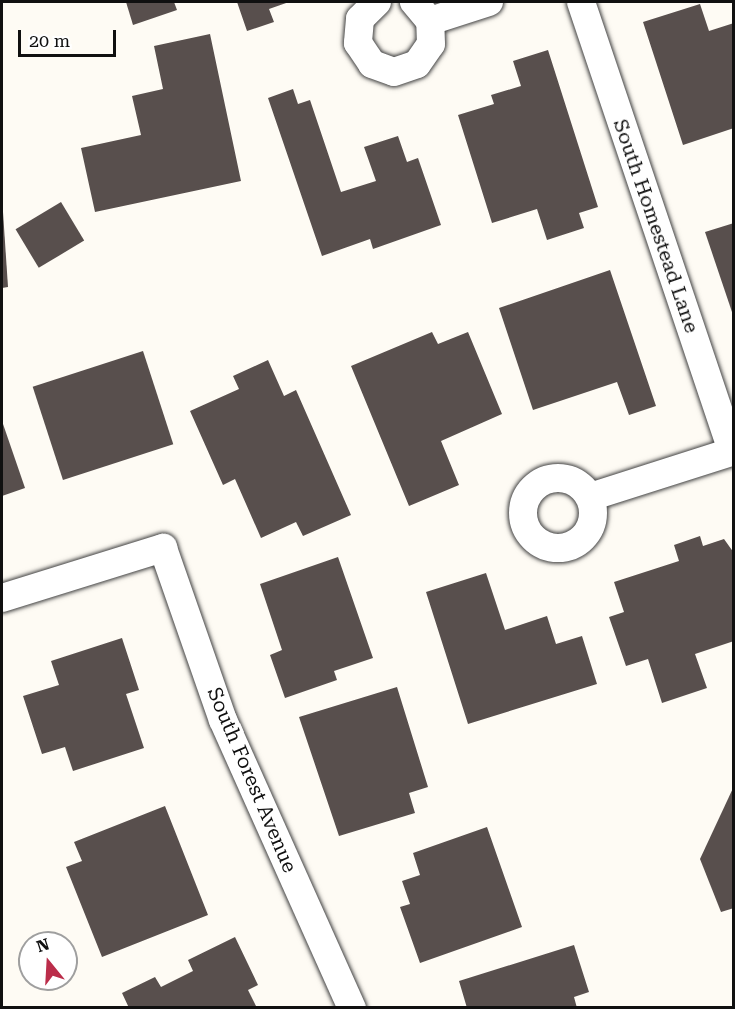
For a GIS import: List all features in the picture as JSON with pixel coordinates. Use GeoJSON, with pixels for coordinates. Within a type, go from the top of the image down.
{"type":"FeatureCollection","features":[{"type":"Feature","properties":{"kind":"street"},"geometry":{"type":"LineString","coordinates":[[377,2],[357,31],[364,55],[382,69],[417,64],[431,44],[422,11],[489,2]]}},
{"type":"Feature","properties":{"kind":"street","name":"South Homestead Lane"},"geometry":{"type":"LineString","coordinates":[[581,2],[733,451],[590,497]]}},
{"type":"Feature","properties":{"kind":"street","name":"South Forest Avenue"},"geometry":{"type":"LineString","coordinates":[[2,598],[163,548],[223,720],[352,1008]]}},
{"type":"Feature","properties":{"kind":"building"},"geometry":{"type":"Polygon","coordinates":[[[126,2],[174,2],[177,10],[133,25],[126,2]]]}},
{"type":"Feature","properties":{"kind":"building"},"geometry":{"type":"Polygon","coordinates":[[[237,2],[289,2],[269,9],[274,22],[247,31],[237,2]]]}},
{"type":"Feature","properties":{"kind":"building"},"geometry":{"type":"Polygon","coordinates":[[[700,4],[709,31],[734,23],[734,128],[683,145],[643,22],[700,4]]]}},
{"type":"Feature","properties":{"kind":"building"},"geometry":{"type":"Polygon","coordinates":[[[210,34],[241,181],[95,212],[81,148],[141,135],[132,96],[163,89],[154,46],[210,34]]]}},
{"type":"Feature","properties":{"kind":"building"},"geometry":{"type":"Polygon","coordinates":[[[548,50],[598,207],[579,213],[584,228],[547,240],[537,209],[492,223],[458,115],[494,104],[491,95],[521,86],[513,61],[548,50]]]}},
{"type":"Feature","properties":{"kind":"building"},"geometry":{"type":"Polygon","coordinates":[[[293,89],[298,104],[310,100],[341,192],[376,181],[364,147],[398,136],[407,162],[418,158],[441,225],[373,249],[370,239],[322,256],[268,98],[293,89]]]}},
{"type":"Feature","properties":{"kind":"building"},"geometry":{"type":"Polygon","coordinates":[[[2,197],[8,287],[2,288],[2,197]]]}},
{"type":"Feature","properties":{"kind":"building"},"geometry":{"type":"Polygon","coordinates":[[[61,202],[84,241],[39,268],[16,229],[61,202]]]}},
{"type":"Feature","properties":{"kind":"building"},"geometry":{"type":"Polygon","coordinates":[[[734,223],[734,314],[733,315],[705,232],[734,223]]]}},
{"type":"Feature","properties":{"kind":"building"},"geometry":{"type":"Polygon","coordinates":[[[610,270],[656,406],[629,415],[617,382],[533,410],[499,308],[610,270]]]}},
{"type":"Feature","properties":{"kind":"building"},"geometry":{"type":"Polygon","coordinates":[[[432,332],[438,344],[468,332],[502,414],[441,441],[459,485],[409,506],[351,366],[432,332]]]}},
{"type":"Feature","properties":{"kind":"building"},"geometry":{"type":"Polygon","coordinates":[[[143,351],[173,444],[63,480],[33,387],[143,351]]]}},
{"type":"Feature","properties":{"kind":"building"},"geometry":{"type":"Polygon","coordinates":[[[268,360],[284,396],[296,390],[351,515],[303,536],[296,522],[261,538],[235,479],[223,485],[190,411],[239,389],[233,376],[268,360]]]}},
{"type":"Feature","properties":{"kind":"building"},"geometry":{"type":"Polygon","coordinates":[[[2,421],[25,488],[2,496],[2,421]]]}},
{"type":"Feature","properties":{"kind":"building"},"geometry":{"type":"Polygon","coordinates":[[[700,536],[703,546],[724,539],[734,553],[734,641],[695,654],[707,688],[662,703],[648,659],[626,666],[609,617],[624,612],[614,582],[679,561],[674,545],[700,536]]]}},
{"type":"Feature","properties":{"kind":"building"},"geometry":{"type":"Polygon","coordinates":[[[338,557],[373,658],[334,671],[337,680],[285,698],[270,655],[282,650],[260,584],[338,557]]]}},
{"type":"Feature","properties":{"kind":"building"},"geometry":{"type":"Polygon","coordinates":[[[486,573],[505,630],[547,616],[556,644],[582,636],[597,684],[468,724],[426,592],[486,573]]]}},
{"type":"Feature","properties":{"kind":"building"},"geometry":{"type":"Polygon","coordinates":[[[122,638],[139,690],[126,694],[144,748],[73,771],[65,747],[42,754],[23,696],[59,685],[51,661],[122,638]]]}},
{"type":"Feature","properties":{"kind":"building"},"geometry":{"type":"Polygon","coordinates":[[[397,687],[428,787],[409,793],[415,813],[339,836],[299,717],[397,687]]]}},
{"type":"Feature","properties":{"kind":"building"},"geometry":{"type":"Polygon","coordinates":[[[734,786],[734,908],[721,912],[700,859],[734,786]]]}},
{"type":"Feature","properties":{"kind":"building"},"geometry":{"type":"Polygon","coordinates":[[[165,806],[208,915],[102,957],[66,867],[82,861],[74,842],[165,806]]]}},
{"type":"Feature","properties":{"kind":"building"},"geometry":{"type":"Polygon","coordinates":[[[487,827],[522,927],[420,963],[400,907],[410,904],[402,881],[420,875],[413,853],[487,827]]]}},
{"type":"Feature","properties":{"kind":"building"},"geometry":{"type":"Polygon","coordinates":[[[235,937],[258,985],[248,990],[257,1008],[129,1008],[122,993],[155,977],[161,987],[193,971],[188,960],[235,937]]]}},
{"type":"Feature","properties":{"kind":"building"},"geometry":{"type":"Polygon","coordinates":[[[574,945],[589,992],[574,997],[577,1008],[467,1008],[459,981],[574,945]]]}}]}
